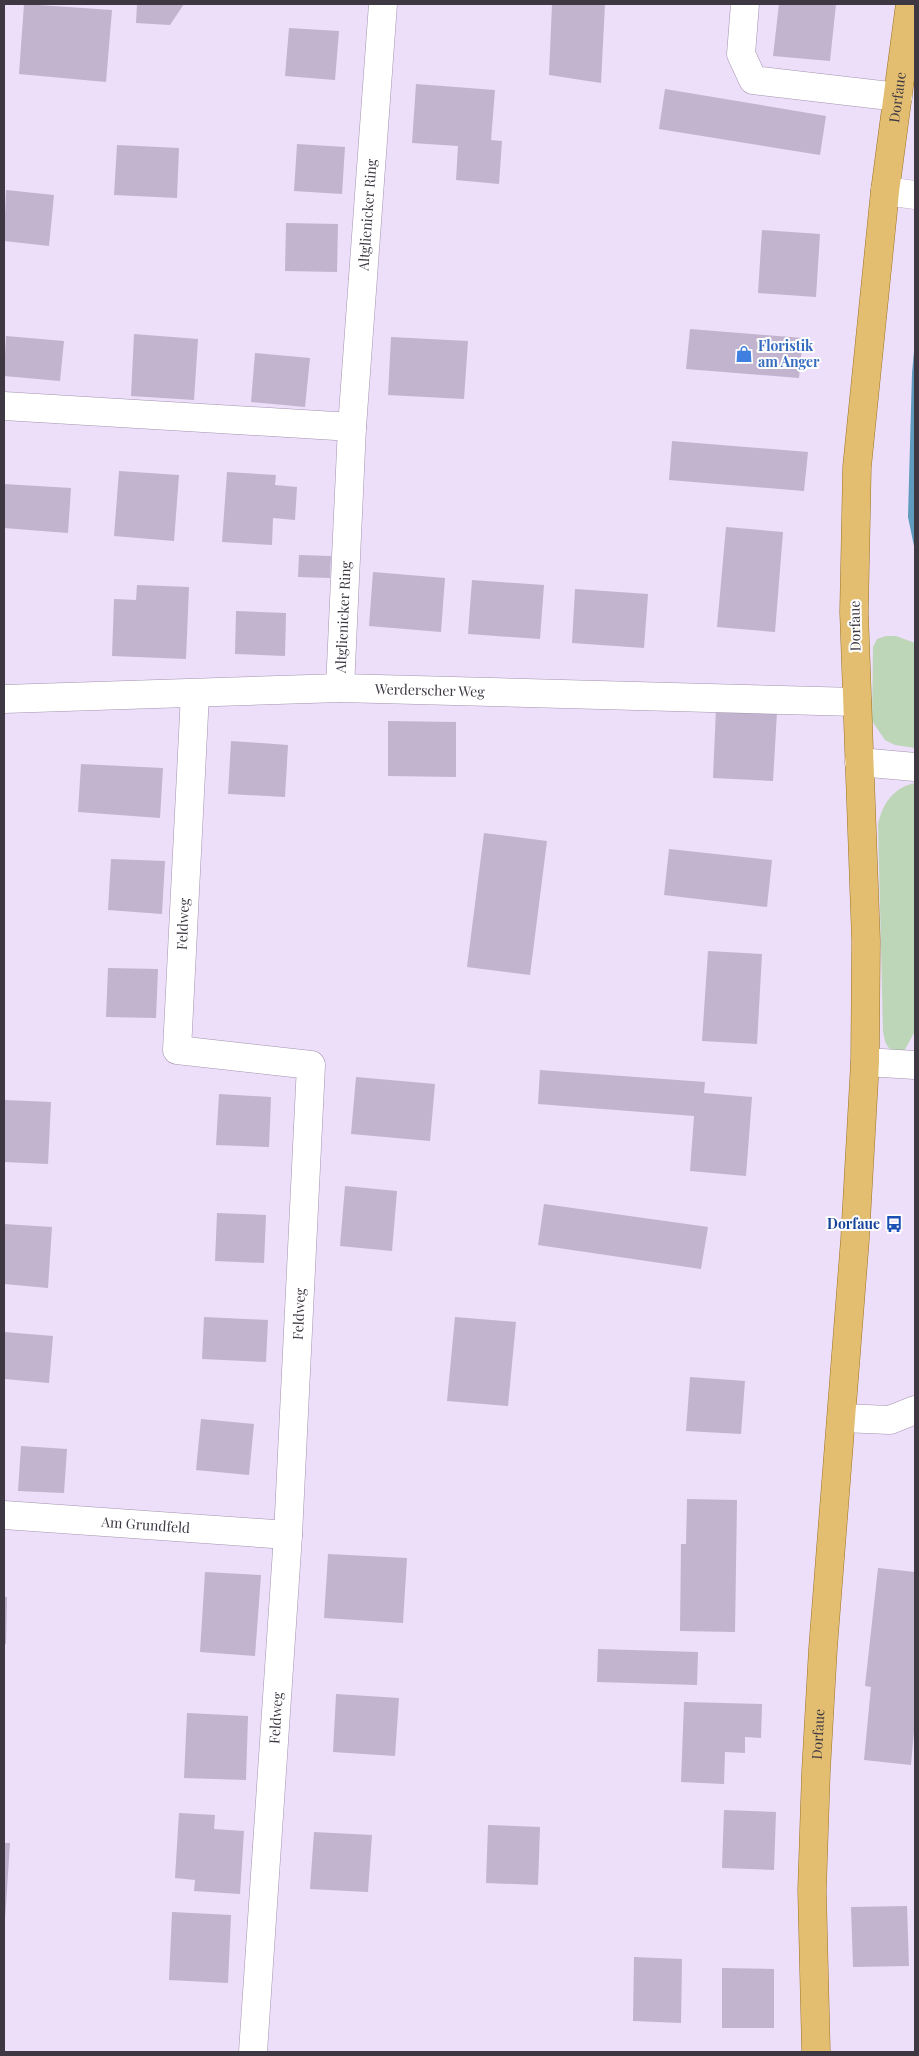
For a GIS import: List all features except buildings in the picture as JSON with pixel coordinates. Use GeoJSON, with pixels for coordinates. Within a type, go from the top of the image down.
{"type":"FeatureCollection","features":[{"type":"Feature","properties":{"kind":"main road","name":"Dorfaue"},"geometry":{"type":"LineString","coordinates":[[816,2052],[812,1890],[816,1771],[823,1648],[842,1418],[865,1062],[866,941],[854,612],[857,467],[885,191],[910,4]]}},
{"type":"Feature","properties":{"kind":"street","name":"Altglienicker Ring"},"geometry":{"type":"LineString","coordinates":[[340,688],[352,427],[383,4]]}},
{"type":"Feature","properties":{"kind":"street"},"geometry":{"type":"LineString","coordinates":[[744,4],[741,54],[752,80],[898,97]]}},
{"type":"Feature","properties":{"kind":"street"},"geometry":{"type":"LineString","coordinates":[[885,191],[915,195]]}},
{"type":"Feature","properties":{"kind":"street"},"geometry":{"type":"LineString","coordinates":[[4,406],[352,427]]}},
{"type":"Feature","properties":{"kind":"street","name":"Werderscher Weg"},"geometry":{"type":"LineString","coordinates":[[4,699],[340,688],[857,702]]}},
{"type":"Feature","properties":{"kind":"street","name":"Feldweg"},"geometry":{"type":"LineString","coordinates":[[195,694],[177,1050],[311,1065],[288,1535],[253,2052]]}},
{"type":"Feature","properties":{"kind":"street"},"geometry":{"type":"LineString","coordinates":[[859,762],[915,767]]}},
{"type":"Feature","properties":{"kind":"street"},"geometry":{"type":"LineString","coordinates":[[865,1062],[915,1065]]}},
{"type":"Feature","properties":{"kind":"street"},"geometry":{"type":"LineString","coordinates":[[842,1418],[890,1420],[915,1410]]}},
{"type":"Feature","properties":{"kind":"street","name":"Am Grundfeld"},"geometry":{"type":"LineString","coordinates":[[4,1515],[288,1535]]}},
{"type":"Feature","properties":{"kind":"green space"},"geometry":{"type":"Polygon","coordinates":[[[886,636],[896,636],[915,643],[915,748],[895,745],[885,740],[872,721],[873,647],[877,639],[886,636]]]}},
{"type":"Feature","properties":{"kind":"green space"},"geometry":{"type":"Polygon","coordinates":[[[915,783],[915,1031],[902,1055],[893,1052],[888,1047],[883,1031],[878,824],[883,809],[890,797],[907,785],[915,783]]]}},
{"type":"Feature","properties":{"kind":"water"},"geometry":{"type":"Polygon","coordinates":[[[915,340],[915,551],[908,517],[912,373],[915,340]]]}},
{"type":"Feature","properties":{"kind":"place","name":"Floristik am Anger"},"geometry":{"type":"Point","coordinates":[744,354]}},
{"type":"Feature","properties":{"kind":"place","name":"Dorfaue"},"geometry":{"type":"Point","coordinates":[894,1224]}}]}
